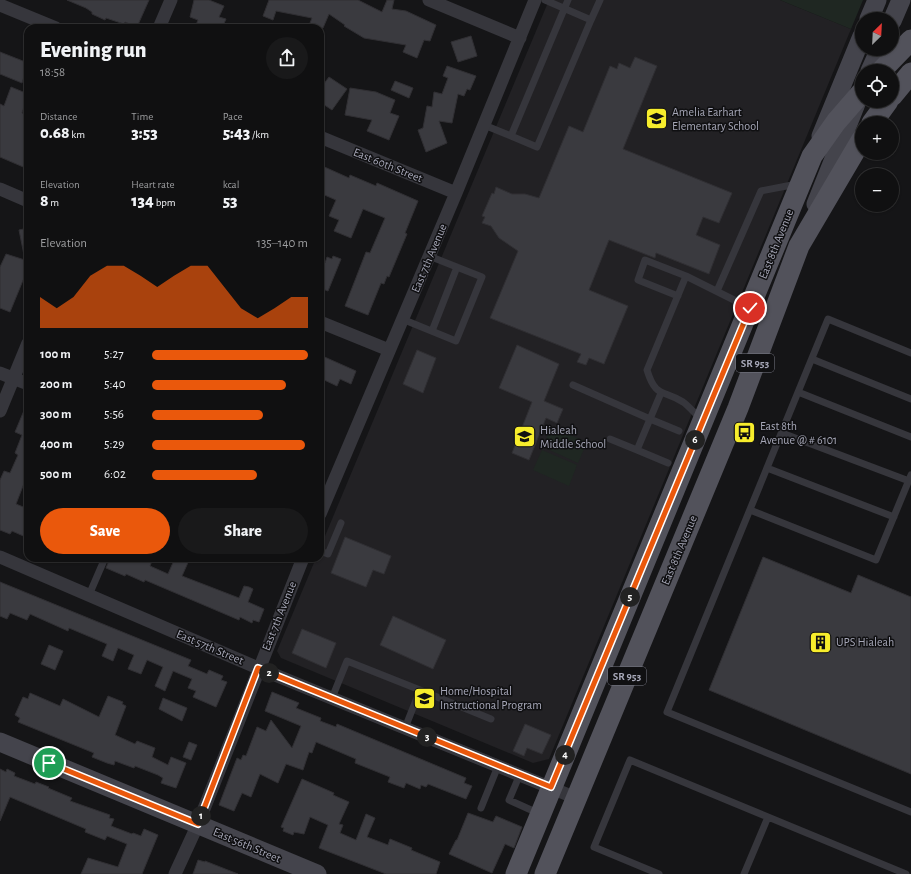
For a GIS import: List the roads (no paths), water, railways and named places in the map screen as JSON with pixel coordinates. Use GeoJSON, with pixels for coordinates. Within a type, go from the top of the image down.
{"type":"FeatureCollection","features":[{"type":"Feature","properties":{"kind":"main road"},"geometry":{"type":"LineString","coordinates":[[872,12],[877,0]]}},
{"type":"Feature","properties":{"kind":"main road"},"geometry":{"type":"LineString","coordinates":[[896,12],[901,0]]}},
{"type":"Feature","properties":{"kind":"main road"},"geometry":{"type":"LineString","coordinates":[[888,64],[911,40]]}},
{"type":"Feature","properties":{"kind":"main road","name":"East 8th Avenue"},"geometry":{"type":"LineString","coordinates":[[516,874],[855,53]]}},
{"type":"Feature","properties":{"kind":"main road"},"geometry":{"type":"LineString","coordinates":[[899,88],[911,73]]}},
{"type":"Feature","properties":{"kind":"main road"},"geometry":{"type":"LineString","coordinates":[[812,156],[836,122],[855,99]]}},
{"type":"Feature","properties":{"kind":"main road","name":"East 8th Avenue"},"geometry":{"type":"LineString","coordinates":[[545,874],[738,408],[799,246],[855,107]]}},
{"type":"Feature","properties":{"kind":"main road"},"geometry":{"type":"LineString","coordinates":[[799,246],[855,150]]}},
{"type":"Feature","properties":{"kind":"main road"},"geometry":{"type":"LineString","coordinates":[[750,308],[772,318]]}},
{"type":"Feature","properties":{"kind":"main road"},"geometry":{"type":"LineString","coordinates":[[652,544],[677,554]]}},
{"type":"Feature","properties":{"kind":"main road","name":"East 56th Street"},"geometry":{"type":"LineString","coordinates":[[0,742],[317,874]]}},
{"type":"Feature","properties":{"kind":"street"},"geometry":{"type":"LineString","coordinates":[[161,24],[171,0]]}},
{"type":"Feature","properties":{"kind":"street"},"geometry":{"type":"LineString","coordinates":[[429,0],[520,38]]}},
{"type":"Feature","properties":{"kind":"street","name":"East 7th Avenue"},"geometry":{"type":"LineString","coordinates":[[324,501],[430,256],[535,0]]}},
{"type":"Feature","properties":{"kind":"street"},"geometry":{"type":"LineString","coordinates":[[0,5],[46,24]]}},
{"type":"Feature","properties":{"kind":"street","name":"East 60th Street"},"geometry":{"type":"LineString","coordinates":[[324,139],[456,193]]}},
{"type":"Feature","properties":{"kind":"street"},"geometry":{"type":"LineString","coordinates":[[0,189],[24,199]]}},
{"type":"Feature","properties":{"kind":"street"},"geometry":{"type":"LineString","coordinates":[[324,324],[389,350]]}},
{"type":"Feature","properties":{"kind":"street"},"geometry":{"type":"LineString","coordinates":[[0,411],[24,352]]}},
{"type":"Feature","properties":{"kind":"street"},"geometry":{"type":"LineString","coordinates":[[0,373],[24,382]]}},
{"type":"Feature","properties":{"kind":"street","name":"East 57th Street"},"geometry":{"type":"LineString","coordinates":[[0,557],[258,668],[576,798]]}},
{"type":"Feature","properties":{"kind":"street","name":"East 7th Avenue"},"geometry":{"type":"LineString","coordinates":[[175,874],[198,824],[300,562]]}},
{"type":"Feature","properties":{"kind":"lane"},"geometry":{"type":"LineString","coordinates":[[545,0],[591,20]]}},
{"type":"Feature","properties":{"kind":"lane"},"geometry":{"type":"LineString","coordinates":[[511,136],[568,0]]}},
{"type":"Feature","properties":{"kind":"lane"},"geometry":{"type":"LineString","coordinates":[[484,125],[538,147],[600,0]]}},
{"type":"Feature","properties":{"kind":"lane"},"geometry":{"type":"LineString","coordinates":[[717,291],[761,191],[801,184]]}},
{"type":"Feature","properties":{"kind":"lane"},"geometry":{"type":"LineString","coordinates":[[402,319],[456,341],[482,277],[430,256]]}},
{"type":"Feature","properties":{"kind":"lane"},"geometry":{"type":"LineString","coordinates":[[678,296],[638,280],[645,260],[686,276],[750,308]]}},
{"type":"Feature","properties":{"kind":"lane"},"geometry":{"type":"LineString","coordinates":[[432,331],[457,267]]}},
{"type":"Feature","properties":{"kind":"lane"},"geometry":{"type":"LineString","coordinates":[[686,276],[647,370],[651,384],[661,393],[682,402],[703,421]]}},
{"type":"Feature","properties":{"kind":"lane"},"geometry":{"type":"LineString","coordinates":[[911,353],[828,319],[667,712],[911,812]]}},
{"type":"Feature","properties":{"kind":"lane"},"geometry":{"type":"LineString","coordinates":[[812,359],[911,399]]}},
{"type":"Feature","properties":{"kind":"lane"},"geometry":{"type":"LineString","coordinates":[[573,386],[679,431]]}},
{"type":"Feature","properties":{"kind":"lane"},"geometry":{"type":"LineString","coordinates":[[798,392],[911,437]]}},
{"type":"Feature","properties":{"kind":"lane"},"geometry":{"type":"LineString","coordinates":[[637,450],[661,393]]}},
{"type":"Feature","properties":{"kind":"lane"},"geometry":{"type":"LineString","coordinates":[[750,510],[876,560],[910,478],[782,433]]}},
{"type":"Feature","properties":{"kind":"lane"},"geometry":{"type":"LineString","coordinates":[[610,439],[668,463]]}},
{"type":"Feature","properties":{"kind":"lane"},"geometry":{"type":"LineString","coordinates":[[767,468],[894,517]]}},
{"type":"Feature","properties":{"kind":"lane"},"geometry":{"type":"LineString","coordinates":[[324,552],[328,554],[341,523]]}},
{"type":"Feature","properties":{"kind":"lane"},"geometry":{"type":"LineString","coordinates":[[89,595],[103,562]]}},
{"type":"Feature","properties":{"kind":"lane"},"geometry":{"type":"LineString","coordinates":[[332,698],[347,661],[491,719]]}},
{"type":"Feature","properties":{"kind":"lane"},"geometry":{"type":"LineString","coordinates":[[405,728],[420,690]]}},
{"type":"Feature","properties":{"kind":"lane"},"geometry":{"type":"LineString","coordinates":[[659,874],[594,847],[630,760],[906,874]]}},
{"type":"Feature","properties":{"kind":"lane"},"geometry":{"type":"LineString","coordinates":[[481,808],[498,766]]}},
{"type":"Feature","properties":{"kind":"lane"},"geometry":{"type":"LineString","coordinates":[[520,774],[509,800],[540,814]]}},
{"type":"Feature","properties":{"kind":"lane"},"geometry":{"type":"LineString","coordinates":[[744,874],[768,817]]}},
{"type":"Feature","properties":{"kind":"place","name":"Amelia Earhart Elementary School"},"geometry":{"type":"Point","coordinates":[656,119]}},
{"type":"Feature","properties":{"kind":"place","name":"East 8th Avenue @ # 6101"},"geometry":{"type":"Point","coordinates":[744,433]}},
{"type":"Feature","properties":{"kind":"place","name":"Hialeah Middle School"},"geometry":{"type":"Point","coordinates":[524,437]}},
{"type":"Feature","properties":{"kind":"place","name":"UPS Hialeah"},"geometry":{"type":"Point","coordinates":[820,642]}},
{"type":"Feature","properties":{"kind":"place","name":"Home/Hospital Instructional Program"},"geometry":{"type":"Point","coordinates":[425,698]}}]}
